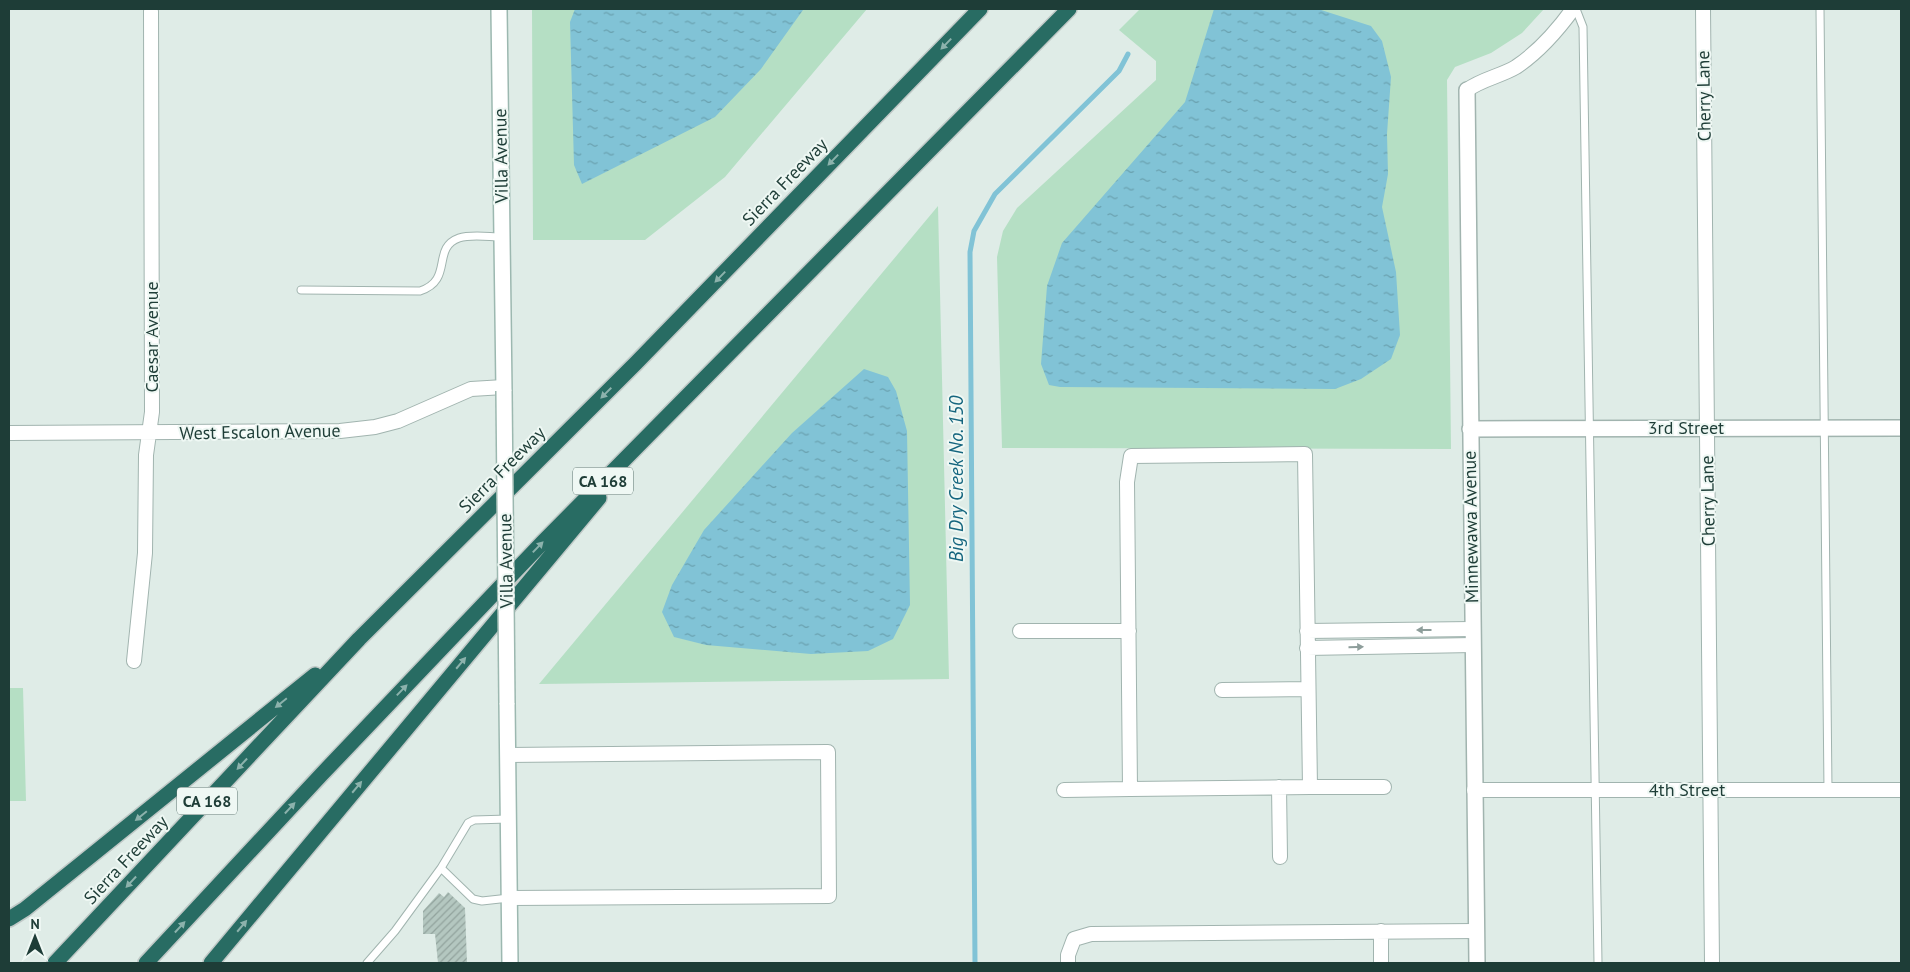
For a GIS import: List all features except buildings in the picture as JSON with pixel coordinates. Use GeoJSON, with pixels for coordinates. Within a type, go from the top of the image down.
{"type":"FeatureCollection","features":[{"type":"Feature","properties":{"kind":"highway","name":"Sierra Freeway"},"geometry":{"type":"LineString","coordinates":[[54,963],[359,639],[636,363],[980,9]]}},
{"type":"Feature","properties":{"kind":"highway","name":"CA 168"},"geometry":{"type":"LineString","coordinates":[[146,963],[321,775],[543,542],[1070,9]]}},
{"type":"Feature","properties":{"kind":"highway"},"geometry":{"type":"LineString","coordinates":[[211,963],[666,418]]}},
{"type":"Feature","properties":{"kind":"highway"},"geometry":{"type":"LineString","coordinates":[[9,919],[25,909],[359,639]]}},
{"type":"Feature","properties":{"kind":"street","name":"Villa Avenue"},"geometry":{"type":"LineString","coordinates":[[499,9],[510,963]]}},
{"type":"Feature","properties":{"kind":"street"},"geometry":{"type":"LineString","coordinates":[[1467,90],[1478,82],[1515,67],[1550,40],[1574,9]]}},
{"type":"Feature","properties":{"kind":"street","name":"Cherry Lane"},"geometry":{"type":"LineString","coordinates":[[1703,9],[1712,790],[1712,963]]}},
{"type":"Feature","properties":{"kind":"street","name":"Caesar Avenue"},"geometry":{"type":"LineString","coordinates":[[134,661],[145,553],[146,456],[152,412],[151,12]]}},
{"type":"Feature","properties":{"kind":"street","name":"Minnewawa Avenue"},"geometry":{"type":"LineString","coordinates":[[1467,90],[1477,963]]}},
{"type":"Feature","properties":{"kind":"street","name":"West Escalon Avenue"},"geometry":{"type":"LineString","coordinates":[[9,432],[340,431],[375,427],[398,420],[471,389],[504,389]]}},
{"type":"Feature","properties":{"kind":"street","name":"3rd Street"},"geometry":{"type":"LineString","coordinates":[[1470,429],[1901,428]]}},
{"type":"Feature","properties":{"kind":"street"},"geometry":{"type":"LineString","coordinates":[[1130,788],[1127,482],[1132,456],[1306,454],[1306,631],[1310,787]]}},
{"type":"Feature","properties":{"kind":"street"},"geometry":{"type":"LineString","coordinates":[[1392,630],[1392,646]]}},
{"type":"Feature","properties":{"kind":"street"},"geometry":{"type":"LineString","coordinates":[[1306,631],[1472,630]]}},
{"type":"Feature","properties":{"kind":"street"},"geometry":{"type":"LineString","coordinates":[[1020,631],[1129,631]]}},
{"type":"Feature","properties":{"kind":"street"},"geometry":{"type":"LineString","coordinates":[[1307,648],[1473,646]]}},
{"type":"Feature","properties":{"kind":"street"},"geometry":{"type":"LineString","coordinates":[[1222,690],[1308,689]]}},
{"type":"Feature","properties":{"kind":"street"},"geometry":{"type":"LineString","coordinates":[[508,755],[828,752],[829,896],[510,898]]}},
{"type":"Feature","properties":{"kind":"street"},"geometry":{"type":"LineString","coordinates":[[1280,787],[1280,856]]}},
{"type":"Feature","properties":{"kind":"street"},"geometry":{"type":"LineString","coordinates":[[1064,790],[1280,787],[1384,788]]}},
{"type":"Feature","properties":{"kind":"street","name":"4th Street"},"geometry":{"type":"LineString","coordinates":[[1474,790],[1901,790]]}},
{"type":"Feature","properties":{"kind":"street"},"geometry":{"type":"LineString","coordinates":[[1381,931],[1381,963]]}},
{"type":"Feature","properties":{"kind":"street"},"geometry":{"type":"LineString","coordinates":[[1068,963],[1068,955],[1074,939],[1091,934],[1476,931]]}},
{"type":"Feature","properties":{"kind":"lane"},"geometry":{"type":"LineString","coordinates":[[1574,9],[1584,28],[1588,413],[1591,428],[1598,963]]}},
{"type":"Feature","properties":{"kind":"lane"},"geometry":{"type":"LineString","coordinates":[[1820,9],[1826,428],[1828,790]]}},
{"type":"Feature","properties":{"kind":"lane"},"geometry":{"type":"LineString","coordinates":[[301,290],[420,291],[428,288],[440,278],[443,253],[456,239],[464,237],[502,238]]}},
{"type":"Feature","properties":{"kind":"lane"},"geometry":{"type":"LineString","coordinates":[[367,963],[396,931],[441,868],[468,824],[474,820],[508,819]]}},
{"type":"Feature","properties":{"kind":"lane"},"geometry":{"type":"LineString","coordinates":[[441,868],[473,899],[482,901],[510,898]]}},
{"type":"Feature","properties":{"kind":"green space"},"geometry":{"type":"Polygon","coordinates":[[[532,9],[867,9],[725,177],[645,240],[533,240],[532,9]]]}},
{"type":"Feature","properties":{"kind":"green space"},"geometry":{"type":"Polygon","coordinates":[[[1140,9],[1544,9],[1522,33],[1491,53],[1455,67],[1447,80],[1451,449],[1002,448],[997,257],[1003,231],[1017,208],[1156,80],[1156,61],[1119,30],[1140,9]]]}},
{"type":"Feature","properties":{"kind":"green space"},"geometry":{"type":"Polygon","coordinates":[[[938,206],[949,679],[539,684],[938,206]]]}},
{"type":"Feature","properties":{"kind":"green space"},"geometry":{"type":"Polygon","coordinates":[[[9,688],[23,688],[26,801],[9,801],[9,688]]]}},
{"type":"Feature","properties":{"kind":"water"},"geometry":{"type":"Polygon","coordinates":[[[575,9],[803,10],[761,69],[715,117],[582,184],[574,165],[570,22],[575,9]]]}},
{"type":"Feature","properties":{"kind":"water"},"geometry":{"type":"Polygon","coordinates":[[[1214,9],[1318,9],[1371,26],[1382,41],[1391,77],[1387,134],[1388,174],[1382,207],[1396,272],[1400,335],[1391,359],[1361,379],[1335,389],[1060,387],[1049,385],[1041,364],[1047,286],[1062,243],[1185,102],[1214,9]]]}},
{"type":"Feature","properties":{"kind":"water"},"geometry":{"type":"Polygon","coordinates":[[[864,369],[888,377],[896,391],[907,431],[910,605],[893,639],[868,651],[811,654],[706,645],[674,637],[662,612],[672,585],[704,530],[792,433],[864,369]]]}},
{"type":"Feature","properties":{"kind":"waterway","name":"Big Dry Creek No. 150"},"geometry":{"type":"LineString","coordinates":[[975,963],[970,252],[974,231],[995,194],[1119,71],[1128,54]]}}]}
